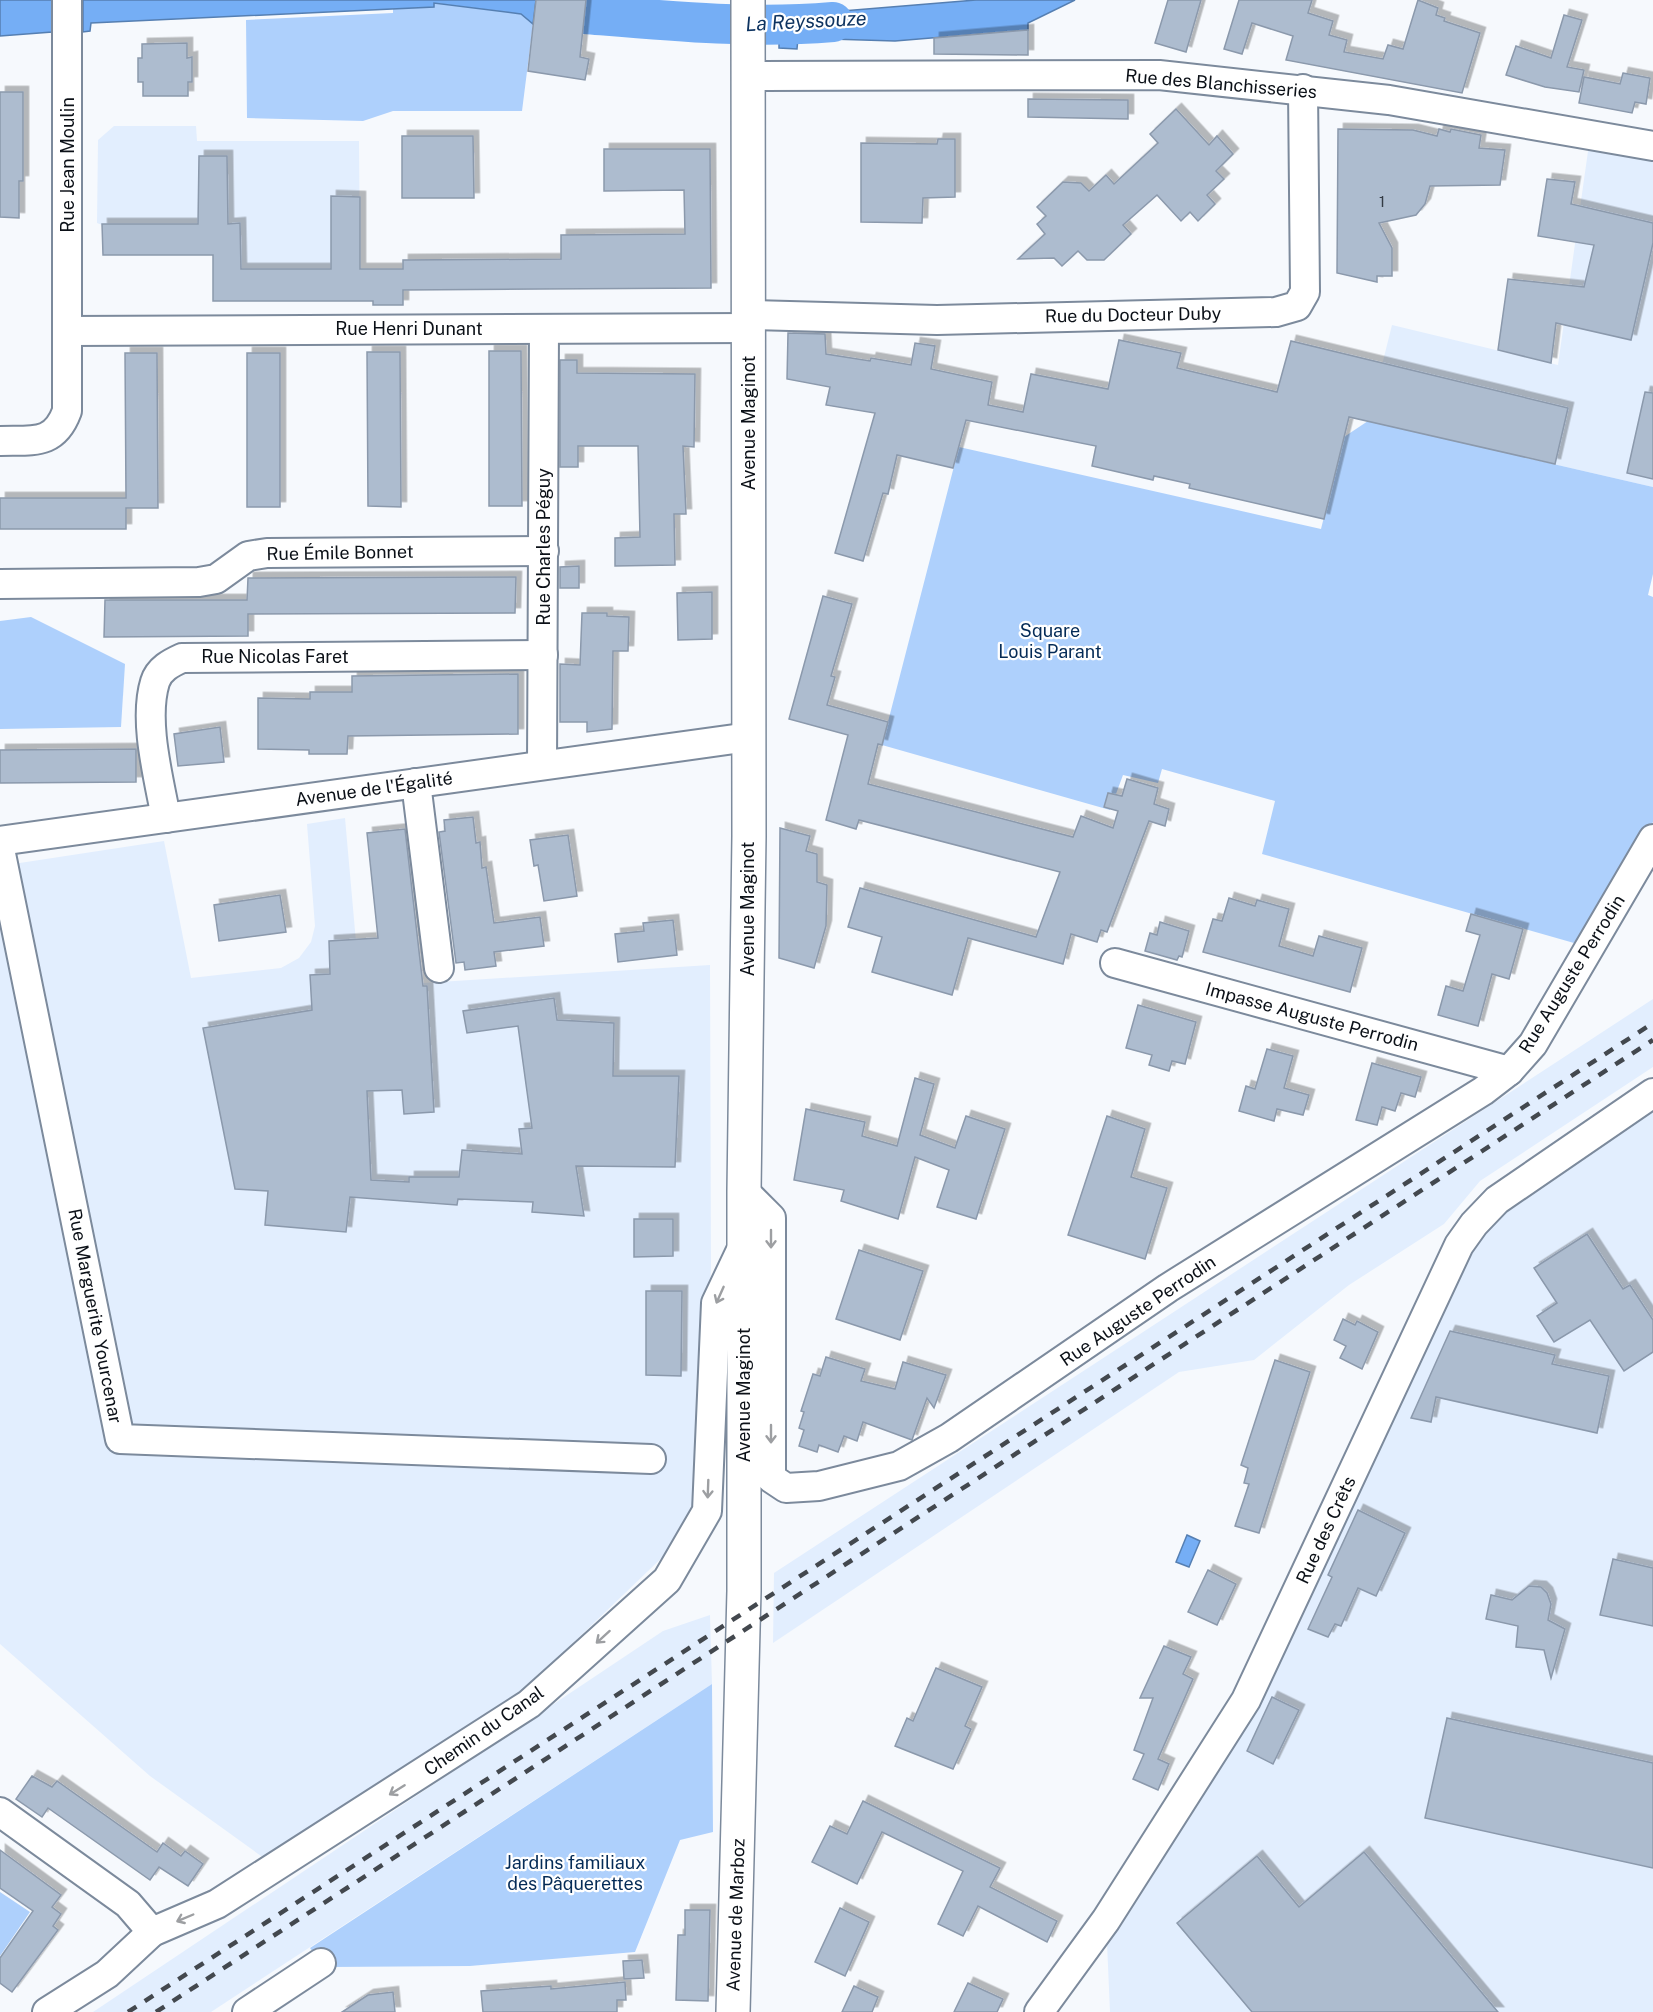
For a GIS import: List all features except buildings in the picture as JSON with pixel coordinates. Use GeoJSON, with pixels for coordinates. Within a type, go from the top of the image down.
{"type":"FeatureCollection","features":[{"type":"Feature","properties":{"kind":"main road","name":"Avenue Maginot"},"geometry":{"type":"LineString","coordinates":[[739,1818],[744,1591],[744,1191],[749,737],[748,0]]}},
{"type":"Feature","properties":{"kind":"main road","name":"Avenue de Marboz"},"geometry":{"type":"LineString","coordinates":[[733,2012],[739,1818]]}},
{"type":"Feature","properties":{"kind":"street","name":"Rue Jean Moulin"},"geometry":{"type":"LineString","coordinates":[[0,441],[46,439],[61,428],[67,411],[69,331],[68,0]]}},
{"type":"Feature","properties":{"kind":"street","name":"Rue des Blanchisseries"},"geometry":{"type":"LineString","coordinates":[[748,68],[1159,75],[1389,100],[1653,147]]}},
{"type":"Feature","properties":{"kind":"street","name":"Rue du Docteur Duby"},"geometry":{"type":"LineString","coordinates":[[749,321],[937,320],[1276,312],[1297,306],[1305,291],[1303,89]]}},
{"type":"Feature","properties":{"kind":"street","name":"Rue Henri Dunant"},"geometry":{"type":"LineString","coordinates":[[69,331],[544,329],[749,321]]}},
{"type":"Feature","properties":{"kind":"street","name":"Rue Charles Péguy"},"geometry":{"type":"LineString","coordinates":[[542,765],[544,329]]}},
{"type":"Feature","properties":{"kind":"street","name":"Rue Émile Bonnet"},"geometry":{"type":"LineString","coordinates":[[0,584],[199,582],[216,579],[248,556],[267,553],[544,551]]}},
{"type":"Feature","properties":{"kind":"street","name":"Rue Nicolas Faret"},"geometry":{"type":"LineString","coordinates":[[166,818],[154,745],[151,710],[155,681],[166,666],[182,657],[543,656]]}},
{"type":"Feature","properties":{"kind":"street","name":"Avenue de l'Égalité"},"geometry":{"type":"LineString","coordinates":[[0,841],[749,737]]}},
{"type":"Feature","properties":{"kind":"street"},"geometry":{"type":"LineString","coordinates":[[416,783],[439,968]]}},
{"type":"Feature","properties":{"kind":"street","name":"Rue Auguste Perrodin"},"geometry":{"type":"LineString","coordinates":[[744,1191],[771,1218],[771,1478],[786,1488],[819,1486],[898,1466],[949,1438],[1168,1288],[1483,1091],[1509,1071],[1533,1044],[1653,839]]}},
{"type":"Feature","properties":{"kind":"street","name":"Rue Marguerite Yourcenar"},"geometry":{"type":"LineString","coordinates":[[0,849],[120,1439],[651,1459]]}},
{"type":"Feature","properties":{"kind":"street","name":"Impasse Auguste Perrodin"},"geometry":{"type":"LineString","coordinates":[[1115,963],[1509,1071]]}},
{"type":"Feature","properties":{"kind":"street","name":"Rue des Crêts"},"geometry":{"type":"LineString","coordinates":[[1039,2012],[1106,1920],[1246,1700],[1459,1245],[1474,1224],[1497,1200],[1653,1093]]}},
{"type":"Feature","properties":{"kind":"street","name":"Chemin du Canal"},"geometry":{"type":"LineString","coordinates":[[47,2012],[107,1974],[152,1932],[217,1904],[529,1704],[667,1580],[707,1511],[716,1303],[744,1242]]}},
{"type":"Feature","properties":{"kind":"street"},"geometry":{"type":"LineString","coordinates":[[0,1812],[128,1904],[152,1932]]}},
{"type":"Feature","properties":{"kind":"street"},"geometry":{"type":"LineString","coordinates":[[247,2012],[321,1963]]}},
{"type":"Feature","properties":{"kind":"shaded area"},"geometry":{"type":"Polygon","coordinates":[[[114,126],[196,126],[197,141],[359,141],[360,264],[213,301],[213,255],[103,255],[102,225],[97,223],[98,140],[114,126]]]}},
{"type":"Feature","properties":{"kind":"shaded area"},"geometry":{"type":"Polygon","coordinates":[[[1589,144],[1653,155],[1653,487],[1368,421],[1392,325],[1558,365],[1589,144]]]}},
{"type":"Feature","properties":{"kind":"shaded area"},"geometry":{"type":"Polygon","coordinates":[[[345,818],[360,987],[710,965],[711,1267],[700,1487],[672,1548],[523,1691],[268,1861],[150,1776],[0,1644],[0,866],[164,841],[191,978],[281,968],[299,958],[311,942],[315,926],[307,824],[345,818]]]}},
{"type":"Feature","properties":{"kind":"shaded area"},"geometry":{"type":"Polygon","coordinates":[[[1653,999],[1653,1067],[1480,1181],[1444,1224],[1349,1285],[1254,1360],[1179,1372],[773,1643],[774,1573],[1653,999]]]}},
{"type":"Feature","properties":{"kind":"shaded area"},"geometry":{"type":"Polygon","coordinates":[[[1653,1112],[1653,2012],[1110,2012],[1106,1920],[1144,1861],[1489,1215],[1653,1112]]]}},
{"type":"Feature","properties":{"kind":"shaded area"},"geometry":{"type":"Polygon","coordinates":[[[710,1615],[712,1684],[211,2012],[93,2012],[663,1631],[710,1615]]]}},
{"type":"Feature","properties":{"kind":"green space"},"geometry":{"type":"Polygon","coordinates":[[[434,3],[521,14],[533,24],[522,111],[393,111],[363,121],[247,118],[246,20],[393,13],[393,9],[433,7],[434,3]]]}},
{"type":"Feature","properties":{"kind":"green space","name":"Square Louis Parant"},"geometry":{"type":"Polygon","coordinates":[[[1368,421],[1653,487],[1653,574],[1648,595],[1653,597],[1653,822],[1574,943],[1262,854],[1275,801],[1162,769],[1158,783],[1123,775],[1110,810],[882,745],[959,447],[1321,529],[1344,437],[1368,421]]]}},
{"type":"Feature","properties":{"kind":"green space"},"geometry":{"type":"Polygon","coordinates":[[[31,617],[125,664],[121,727],[0,729],[0,621],[31,617]]]}},
{"type":"Feature","properties":{"kind":"green space","name":"Jardins familiaux des Pâquerettes"},"geometry":{"type":"Polygon","coordinates":[[[712,1684],[713,1832],[680,1840],[635,1952],[470,1966],[330,1967],[321,1963],[310,1948],[712,1684]]]}},
{"type":"Feature","properties":{"kind":"green space"},"geometry":{"type":"Polygon","coordinates":[[[0,1892],[30,1912],[0,1956],[0,1892]]]}},
{"type":"Feature","properties":{"kind":"water"},"geometry":{"type":"Polygon","coordinates":[[[0,0],[52,0],[52,32],[0,36],[0,0]]]}},
{"type":"Feature","properties":{"kind":"water"},"geometry":{"type":"Polygon","coordinates":[[[83,0],[536,0],[533,24],[521,14],[434,3],[434,7],[91,23],[90,31],[83,32],[83,0]]]}},
{"type":"Feature","properties":{"kind":"water"},"geometry":{"type":"Polygon","coordinates":[[[976,0],[1075,0],[1028,23],[1028,30],[895,41],[798,38],[797,49],[779,48],[779,13],[830,12],[976,0]]]}},
{"type":"Feature","properties":{"kind":"water"},"geometry":{"type":"Polygon","coordinates":[[[586,4],[710,14],[710,38],[594,22],[593,31],[583,30],[586,4]]]}},
{"type":"Feature","properties":{"kind":"water"},"geometry":{"type":"Polygon","coordinates":[[[1187,1535],[1200,1541],[1189,1567],[1176,1562],[1187,1535]]]}},
{"type":"Feature","properties":{"kind":"waterway","name":"La Reyssouze"},"geometry":{"type":"LineString","coordinates":[[585,14],[740,24],[833,22]]}},
{"type":"Feature","properties":{"kind":"railway"},"geometry":{"type":"LineString","coordinates":[[128,2012],[1653,1023]]}},
{"type":"Feature","properties":{"kind":"railway"},"geometry":{"type":"LineString","coordinates":[[156,2012],[1653,1040]]}}]}
